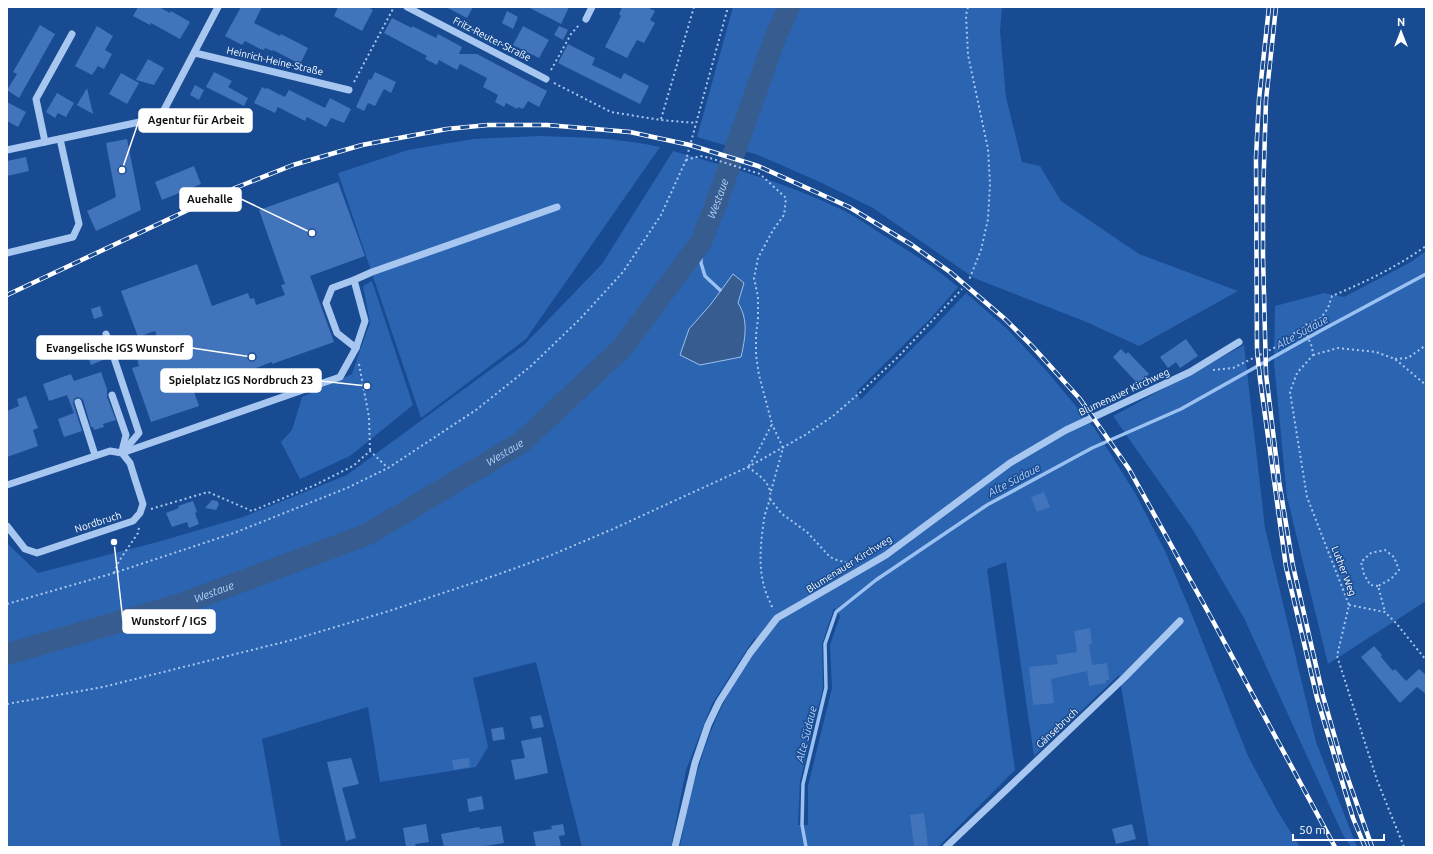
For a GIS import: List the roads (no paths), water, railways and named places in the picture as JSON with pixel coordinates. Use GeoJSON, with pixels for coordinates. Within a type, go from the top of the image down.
{"type":"FeatureCollection","features":[{"type":"Feature","properties":{"kind":"street"},"geometry":{"type":"LineString","coordinates":[[7,150],[154,119],[164,110],[218,7]]}},
{"type":"Feature","properties":{"kind":"street"},"geometry":{"type":"LineString","coordinates":[[586,19],[592,7]]}},
{"type":"Feature","properties":{"kind":"street","name":"Fritz-Reuter-Straße"},"geometry":{"type":"LineString","coordinates":[[409,8],[546,79]]}},
{"type":"Feature","properties":{"kind":"street"},"geometry":{"type":"LineString","coordinates":[[45,142],[36,99],[72,34]]}},
{"type":"Feature","properties":{"kind":"street","name":"Heinrich-Heine-Straße"},"geometry":{"type":"LineString","coordinates":[[195,53],[350,90]]}},
{"type":"Feature","properties":{"kind":"street"},"geometry":{"type":"LineString","coordinates":[[7,253],[73,237],[79,224],[60,139]]}},
{"type":"Feature","properties":{"kind":"street"},"geometry":{"type":"LineString","coordinates":[[356,348],[337,333],[326,303],[332,288],[372,272],[557,207]]}},
{"type":"Feature","properties":{"kind":"street"},"geometry":{"type":"LineString","coordinates":[[7,485],[95,455],[110,451],[122,453],[340,377],[356,348],[365,321],[354,280]]}},
{"type":"Feature","properties":{"kind":"street"},"geometry":{"type":"LineString","coordinates":[[106,334],[139,433],[122,453]]}},
{"type":"Feature","properties":{"kind":"street","name":"Blumenauer Kirchweg"},"geometry":{"type":"LineString","coordinates":[[675,847],[694,763],[708,725],[719,702],[750,653],[777,618],[886,555],[1010,463],[1066,430],[1190,372],[1239,342]]}},
{"type":"Feature","properties":{"kind":"street"},"geometry":{"type":"LineString","coordinates":[[112,395],[126,435],[122,453]]}},
{"type":"Feature","properties":{"kind":"street"},"geometry":{"type":"LineString","coordinates":[[78,402],[95,455]]}},
{"type":"Feature","properties":{"kind":"street","name":"Nordbruch"},"geometry":{"type":"LineString","coordinates":[[7,526],[25,549],[37,553],[134,521],[140,513],[143,504],[130,463],[122,453]]}},
{"type":"Feature","properties":{"kind":"street","name":"Gänsebruch"},"geometry":{"type":"LineString","coordinates":[[946,847],[1125,677],[1180,621]]}},
{"type":"Feature","properties":{"kind":"waterway","name":"Westaue"},"geometry":{"type":"LineString","coordinates":[[7,654],[181,604],[368,534],[522,442],[622,348],[701,242],[775,38],[789,7]]}},
{"type":"Feature","properties":{"kind":"waterway"},"geometry":{"type":"LineString","coordinates":[[701,242],[701,263],[705,276],[720,290]]}},
{"type":"Feature","properties":{"kind":"waterway","name":"Alte Südaue"},"geometry":{"type":"LineString","coordinates":[[806,847],[802,825],[803,784],[826,688],[825,644],[836,612],[876,580],[987,505],[1092,448],[1181,409],[1320,331],[1426,274]]}},
{"type":"Feature","properties":{"kind":"railway"},"geometry":{"type":"LineString","coordinates":[[1269,7],[1259,99],[1256,157],[1257,349],[1260,379],[1286,567],[1317,698],[1353,818],[1365,847]]}},
{"type":"Feature","properties":{"kind":"railway"},"geometry":{"type":"LineString","coordinates":[[1276,7],[1266,100],[1263,197],[1266,374],[1279,481],[1293,566],[1323,696],[1342,762],[1372,847]]}},
{"type":"Feature","properties":{"kind":"railway"},"geometry":{"type":"LineString","coordinates":[[7,295],[235,188],[293,165],[362,145],[447,129],[488,125],[547,125],[630,132],[690,145],[758,166],[849,207],[912,245],[950,272],[1005,319],[1032,346],[1080,399],[1129,469],[1335,847]]}},
{"type":"Feature","properties":{"kind":"place","name":"Agentur für Arbeit"},"geometry":{"type":"Point","coordinates":[122,170]}},
{"type":"Feature","properties":{"kind":"place","name":"Auehalle"},"geometry":{"type":"Point","coordinates":[312,233]}},
{"type":"Feature","properties":{"kind":"place","name":"Evangelische IGS Wunstorf"},"geometry":{"type":"Point","coordinates":[252,357]}},
{"type":"Feature","properties":{"kind":"place","name":"Spielplatz IGS Nordbruch 23"},"geometry":{"type":"Point","coordinates":[367,386]}},
{"type":"Feature","properties":{"kind":"place","name":"Wunstorf / IGS"},"geometry":{"type":"Point","coordinates":[114,542]}}]}
